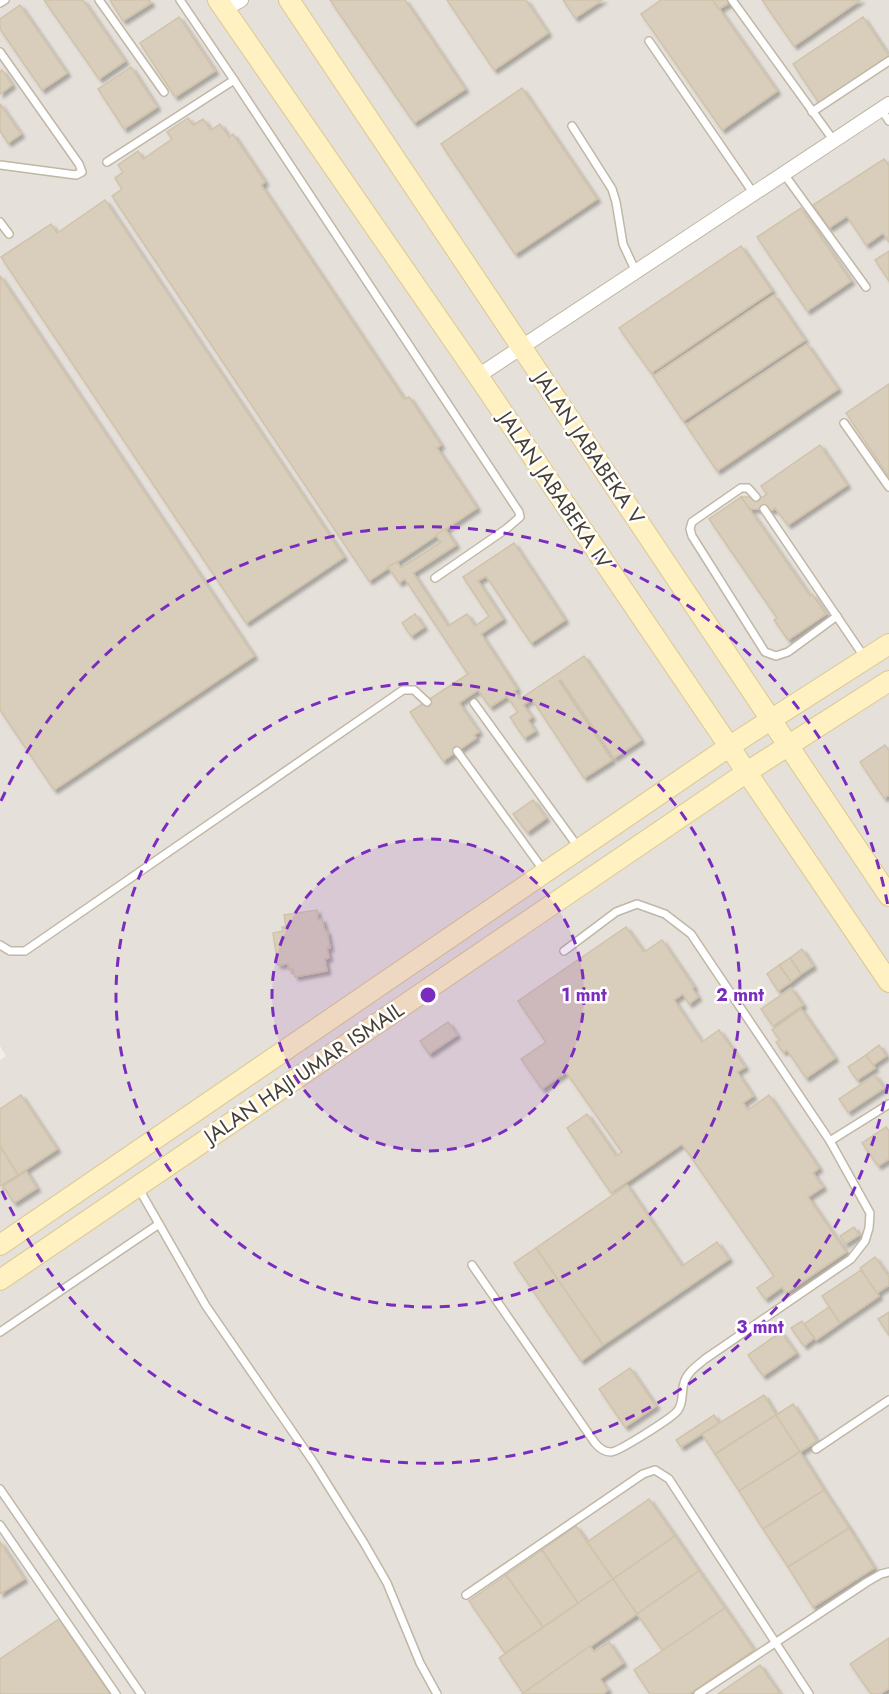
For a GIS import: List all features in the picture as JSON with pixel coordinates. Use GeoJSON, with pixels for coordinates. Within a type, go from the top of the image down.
{"type":"FeatureCollection","features":[{"type":"Feature","properties":{"kind":"street","name":"JALAN JABABEKA V"},"geometry":{"type":"LineString","coordinates":[[290,0],[889,896]]}},
{"type":"Feature","properties":{"kind":"street","name":"JALAN JABABEKA IV"},"geometry":{"type":"LineString","coordinates":[[228,3],[889,982]]}},
{"type":"Feature","properties":{"kind":"street"},"geometry":{"type":"LineString","coordinates":[[478,376],[834,141],[886,112]]}},
{"type":"Feature","properties":{"kind":"street","name":"JALAN HAJI UMAR ISMAIL"},"geometry":{"type":"LineString","coordinates":[[0,1245],[730,746],[889,644]]}},
{"type":"Feature","properties":{"kind":"street","name":"JALAN HAJI UMAR ISMAIL"},"geometry":{"type":"LineString","coordinates":[[0,1280],[747,772],[889,681]]}},
{"type":"Feature","properties":{"kind":"lane"},"geometry":{"type":"LineString","coordinates":[[0,3],[4,0]]}},
{"type":"Feature","properties":{"kind":"lane"},"geometry":{"type":"LineString","coordinates":[[99,0],[164,92]]}},
{"type":"Feature","properties":{"kind":"lane"},"geometry":{"type":"LineString","coordinates":[[180,0],[519,512],[520,517],[506,530],[435,578]]}},
{"type":"Feature","properties":{"kind":"lane"},"geometry":{"type":"LineString","coordinates":[[732,0],[834,141]]}},
{"type":"Feature","properties":{"kind":"lane"},"geometry":{"type":"LineString","coordinates":[[649,41],[754,194]]}},
{"type":"Feature","properties":{"kind":"lane"},"geometry":{"type":"LineString","coordinates":[[0,52],[79,164],[82,172],[76,175],[0,165]]}},
{"type":"Feature","properties":{"kind":"lane"},"geometry":{"type":"LineString","coordinates":[[812,112],[889,61]]}},
{"type":"Feature","properties":{"kind":"lane"},"geometry":{"type":"LineString","coordinates":[[107,162],[234,80]]}},
{"type":"Feature","properties":{"kind":"lane"},"geometry":{"type":"LineString","coordinates":[[572,126],[612,189],[623,244],[636,272]]}},
{"type":"Feature","properties":{"kind":"lane"},"geometry":{"type":"LineString","coordinates":[[784,174],[866,287]]}},
{"type":"Feature","properties":{"kind":"lane"},"geometry":{"type":"LineString","coordinates":[[0,222],[9,234]]}},
{"type":"Feature","properties":{"kind":"lane"},"geometry":{"type":"LineString","coordinates":[[844,423],[889,487]]}},
{"type":"Feature","properties":{"kind":"lane"},"geometry":{"type":"LineString","coordinates":[[756,497],[748,488],[741,488],[692,522],[690,529],[692,536],[765,652],[776,656],[788,652],[837,616]]}},
{"type":"Feature","properties":{"kind":"lane"},"geometry":{"type":"LineString","coordinates":[[764,509],[866,659]]}},
{"type":"Feature","properties":{"kind":"lane"},"geometry":{"type":"LineString","coordinates":[[0,945],[10,951],[25,951],[403,690],[414,690],[427,702]]}},
{"type":"Feature","properties":{"kind":"lane"},"geometry":{"type":"LineString","coordinates":[[474,703],[579,849]]}},
{"type":"Feature","properties":{"kind":"lane"},"geometry":{"type":"LineString","coordinates":[[457,751],[545,873]]}},
{"type":"Feature","properties":{"kind":"lane"},"geometry":{"type":"LineString","coordinates":[[472,1265],[595,1443],[605,1451],[616,1451],[671,1418],[679,1410],[683,1398],[683,1385],[688,1374],[705,1359],[851,1259],[865,1241],[869,1228],[870,1213],[830,1141],[691,934],[665,914],[637,904],[616,912],[564,951]]}},
{"type":"Feature","properties":{"kind":"lane"},"geometry":{"type":"LineString","coordinates":[[830,1141],[889,1104]]}},
{"type":"Feature","properties":{"kind":"lane"},"geometry":{"type":"LineString","coordinates":[[137,1186],[206,1306],[314,1463],[364,1543],[387,1583],[420,1663],[437,1694]]}},
{"type":"Feature","properties":{"kind":"lane"},"geometry":{"type":"LineString","coordinates":[[0,1332],[159,1224]]}},
{"type":"Feature","properties":{"kind":"lane"},"geometry":{"type":"LineString","coordinates":[[816,1449],[889,1400]]}},
{"type":"Feature","properties":{"kind":"lane"},"geometry":{"type":"LineString","coordinates":[[466,1595],[648,1471],[655,1470],[669,1479],[809,1694]]}},
{"type":"Feature","properties":{"kind":"lane"},"geometry":{"type":"LineString","coordinates":[[0,1489],[141,1694]]}},
{"type":"Feature","properties":{"kind":"lane"},"geometry":{"type":"LineString","coordinates":[[0,1525],[116,1694]]}},
{"type":"Feature","properties":{"kind":"lane"},"geometry":{"type":"LineString","coordinates":[[698,1694],[867,1582],[889,1572]]}},
{"type":"Feature","properties":{"kind":"shaded area"},"geometry":{"type":"Polygon","coordinates":[[[0,0],[889,0],[889,1694],[0,1694],[0,1060],[6,1056],[0,1046],[0,0]]]}},
{"type":"Feature","properties":{"kind":"building"},"geometry":{"type":"Polygon","coordinates":[[[44,0],[83,0],[125,61],[99,79],[44,0]]]}},
{"type":"Feature","properties":{"kind":"building"},"geometry":{"type":"Polygon","coordinates":[[[110,0],[149,0],[151,3],[123,21],[110,0]]]}},
{"type":"Feature","properties":{"kind":"building"},"geometry":{"type":"Polygon","coordinates":[[[330,0],[405,0],[465,89],[414,123],[330,0]]]}},
{"type":"Feature","properties":{"kind":"building"},"geometry":{"type":"Polygon","coordinates":[[[447,0],[526,0],[548,33],[494,70],[447,0]]]}},
{"type":"Feature","properties":{"kind":"building"},"geometry":{"type":"Polygon","coordinates":[[[563,0],[602,0],[575,18],[563,0]]]}},
{"type":"Feature","properties":{"kind":"building"},"geometry":{"type":"Polygon","coordinates":[[[661,0],[713,0],[777,91],[722,130],[641,14],[661,0]]]}},
{"type":"Feature","properties":{"kind":"building"},"geometry":{"type":"Polygon","coordinates":[[[713,0],[727,0],[729,3],[719,9],[713,0]]]}},
{"type":"Feature","properties":{"kind":"building"},"geometry":{"type":"Polygon","coordinates":[[[762,0],[860,0],[794,46],[762,0]]]}},
{"type":"Feature","properties":{"kind":"building"},"geometry":{"type":"Polygon","coordinates":[[[20,5],[67,73],[42,90],[0,29],[0,19],[20,5]]]}},
{"type":"Feature","properties":{"kind":"building"},"geometry":{"type":"Polygon","coordinates":[[[179,17],[215,71],[175,97],[140,43],[179,17]]]}},
{"type":"Feature","properties":{"kind":"building"},"geometry":{"type":"Polygon","coordinates":[[[863,17],[889,56],[819,103],[793,64],[863,17]]]}},
{"type":"Feature","properties":{"kind":"building"},"geometry":{"type":"Polygon","coordinates":[[[131,67],[157,107],[124,129],[98,89],[131,67]]]}},
{"type":"Feature","properties":{"kind":"building"},"geometry":{"type":"Polygon","coordinates":[[[2,70],[12,85],[0,94],[0,72],[2,70]]]}},
{"type":"Feature","properties":{"kind":"building"},"geometry":{"type":"Polygon","coordinates":[[[522,88],[597,199],[515,254],[441,144],[522,88]]]}},
{"type":"Feature","properties":{"kind":"building"},"geometry":{"type":"Polygon","coordinates":[[[0,104],[21,134],[8,143],[0,131],[0,104]]]}},
{"type":"Feature","properties":{"kind":"building"},"geometry":{"type":"Polygon","coordinates":[[[188,118],[193,125],[203,119],[211,130],[220,124],[229,137],[233,134],[265,182],[261,185],[404,399],[409,397],[441,445],[437,448],[477,508],[369,581],[112,196],[122,189],[115,178],[123,172],[118,165],[138,151],[143,159],[172,139],[167,132],[188,118]]]}},
{"type":"Feature","properties":{"kind":"building"},"geometry":{"type":"Polygon","coordinates":[[[884,159],[889,166],[889,242],[883,233],[866,245],[847,216],[829,228],[813,205],[884,159]]]}},
{"type":"Feature","properties":{"kind":"building"},"geometry":{"type":"Polygon","coordinates":[[[105,200],[344,557],[246,623],[1,257],[51,224],[57,233],[105,200]]]}},
{"type":"Feature","properties":{"kind":"building"},"geometry":{"type":"Polygon","coordinates":[[[801,208],[851,281],[807,311],[757,237],[801,208]]]}},
{"type":"Feature","properties":{"kind":"building"},"geometry":{"type":"Polygon","coordinates":[[[741,246],[772,291],[651,373],[619,328],[741,246]]]}},
{"type":"Feature","properties":{"kind":"building"},"geometry":{"type":"Polygon","coordinates":[[[889,251],[889,281],[875,260],[889,251]]]}},
{"type":"Feature","properties":{"kind":"building"},"geometry":{"type":"Polygon","coordinates":[[[0,276],[254,656],[54,790],[0,710],[0,276]]]}},
{"type":"Feature","properties":{"kind":"building"},"geometry":{"type":"Polygon","coordinates":[[[774,295],[805,340],[683,421],[653,376],[774,295]]]}},
{"type":"Feature","properties":{"kind":"building"},"geometry":{"type":"Polygon","coordinates":[[[807,344],[838,389],[717,471],[686,425],[807,344]]]}},
{"type":"Feature","properties":{"kind":"building"},"geometry":{"type":"Polygon","coordinates":[[[889,384],[889,477],[846,413],[889,384]]]}},
{"type":"Feature","properties":{"kind":"building"},"geometry":{"type":"Polygon","coordinates":[[[820,445],[847,485],[788,525],[775,508],[771,511],[769,509],[750,509],[741,497],[763,497],[767,494],[761,486],[820,445]]]}},
{"type":"Feature","properties":{"kind":"building"},"geometry":{"type":"Polygon","coordinates":[[[741,497],[810,596],[812,594],[826,614],[788,640],[774,620],[777,618],[709,519],[741,497]]]}},
{"type":"Feature","properties":{"kind":"building"},"geometry":{"type":"Polygon","coordinates":[[[445,529],[456,545],[413,573],[448,626],[467,614],[475,626],[489,616],[463,577],[514,543],[565,620],[531,643],[486,576],[478,581],[503,619],[481,634],[517,689],[514,691],[520,699],[584,656],[641,740],[614,758],[561,680],[559,681],[612,760],[584,778],[532,699],[523,705],[532,717],[528,720],[535,731],[524,738],[510,717],[518,712],[507,696],[490,707],[478,690],[459,703],[479,732],[474,735],[476,738],[443,761],[410,712],[468,674],[405,579],[399,583],[388,567],[397,562],[401,568],[441,542],[436,535],[445,529]]]}},
{"type":"Feature","properties":{"kind":"building"},"geometry":{"type":"Polygon","coordinates":[[[415,614],[424,627],[411,636],[402,623],[415,614]]]}},
{"type":"Feature","properties":{"kind":"building"},"geometry":{"type":"Polygon","coordinates":[[[885,745],[889,751],[889,795],[884,798],[860,762],[885,745]]]}},
{"type":"Feature","properties":{"kind":"building"},"geometry":{"type":"Polygon","coordinates":[[[533,800],[546,818],[527,832],[513,814],[533,800]]]}},
{"type":"Feature","properties":{"kind":"building"},"geometry":{"type":"Polygon","coordinates":[[[317,910],[318,920],[322,919],[325,931],[327,931],[330,948],[327,948],[329,958],[325,959],[327,971],[295,977],[293,969],[289,970],[288,964],[278,965],[273,933],[283,931],[282,927],[286,926],[284,915],[317,910]]]}},
{"type":"Feature","properties":{"kind":"building"},"geometry":{"type":"Polygon","coordinates":[[[626,927],[644,952],[662,940],[694,987],[692,988],[698,997],[689,1004],[683,994],[674,1000],[702,1042],[719,1030],[745,1067],[737,1072],[753,1096],[743,1103],[748,1110],[769,1095],[819,1168],[813,1173],[823,1187],[808,1197],[846,1252],[786,1293],[782,1287],[765,1299],[757,1288],[774,1276],[682,1144],[611,1193],[567,1128],[587,1114],[616,1156],[622,1152],[566,1072],[542,1089],[521,1059],[546,1042],[518,1001],[626,927]]]}},
{"type":"Feature","properties":{"kind":"building"},"geometry":{"type":"Polygon","coordinates":[[[802,949],[813,966],[801,974],[790,958],[802,949]]]}},
{"type":"Feature","properties":{"kind":"building"},"geometry":{"type":"Polygon","coordinates":[[[790,958],[801,974],[791,982],[779,965],[790,958]]]}},
{"type":"Feature","properties":{"kind":"building"},"geometry":{"type":"Polygon","coordinates":[[[779,965],[791,982],[778,991],[767,974],[779,965]]]}},
{"type":"Feature","properties":{"kind":"building"},"geometry":{"type":"Polygon","coordinates":[[[791,988],[803,1005],[773,1026],[761,1009],[791,988]]]}},
{"type":"Feature","properties":{"kind":"building"},"geometry":{"type":"Polygon","coordinates":[[[801,1009],[835,1058],[806,1078],[787,1050],[783,1052],[776,1042],[780,1040],[772,1030],[801,1009]]]}},
{"type":"Feature","properties":{"kind":"building"},"geometry":{"type":"Polygon","coordinates":[[[448,1022],[457,1035],[429,1054],[420,1041],[448,1022]]]}},
{"type":"Feature","properties":{"kind":"building"},"geometry":{"type":"Polygon","coordinates":[[[879,1045],[886,1056],[873,1065],[866,1055],[879,1045]]]}},
{"type":"Feature","properties":{"kind":"building"},"geometry":{"type":"Polygon","coordinates":[[[866,1055],[875,1068],[857,1080],[848,1067],[866,1055]]]}},
{"type":"Feature","properties":{"kind":"building"},"geometry":{"type":"Polygon","coordinates":[[[875,1075],[884,1088],[848,1112],[839,1099],[875,1075]]]}},
{"type":"Feature","properties":{"kind":"building"},"geometry":{"type":"Polygon","coordinates":[[[21,1095],[57,1149],[18,1175],[0,1146],[0,1109],[21,1095]]]}},
{"type":"Feature","properties":{"kind":"building"},"geometry":{"type":"Polygon","coordinates":[[[886,1127],[889,1131],[889,1159],[878,1166],[862,1143],[886,1127]]]}},
{"type":"Feature","properties":{"kind":"building"},"geometry":{"type":"Polygon","coordinates":[[[0,1146],[18,1175],[0,1186],[0,1146]]]}},
{"type":"Feature","properties":{"kind":"building"},"geometry":{"type":"Polygon","coordinates":[[[26,1171],[37,1188],[14,1203],[3,1186],[26,1171]]]}},
{"type":"Feature","properties":{"kind":"building"},"geometry":{"type":"Polygon","coordinates":[[[627,1185],[682,1266],[717,1242],[729,1259],[603,1345],[536,1248],[627,1185]]]}},
{"type":"Feature","properties":{"kind":"building"},"geometry":{"type":"Polygon","coordinates":[[[854,1227],[859,1235],[845,1244],[840,1236],[854,1227]]]}},
{"type":"Feature","properties":{"kind":"building"},"geometry":{"type":"Polygon","coordinates":[[[536,1248],[603,1345],[581,1361],[514,1263],[536,1248]]]}},
{"type":"Feature","properties":{"kind":"building"},"geometry":{"type":"Polygon","coordinates":[[[875,1257],[889,1277],[889,1285],[877,1293],[860,1268],[875,1257]]]}},
{"type":"Feature","properties":{"kind":"building"},"geometry":{"type":"Polygon","coordinates":[[[861,1270],[879,1296],[840,1323],[822,1296],[861,1270]]]}},
{"type":"Feature","properties":{"kind":"building"},"geometry":{"type":"Polygon","coordinates":[[[829,1307],[840,1323],[816,1340],[804,1324],[829,1307]]]}},
{"type":"Feature","properties":{"kind":"building"},"geometry":{"type":"Polygon","coordinates":[[[889,1312],[889,1335],[878,1319],[889,1312]]]}},
{"type":"Feature","properties":{"kind":"building"},"geometry":{"type":"Polygon","coordinates":[[[802,1321],[814,1338],[804,1346],[791,1328],[802,1321]]]}},
{"type":"Feature","properties":{"kind":"building"},"geometry":{"type":"Polygon","coordinates":[[[781,1332],[796,1353],[763,1376],[748,1355],[781,1332]]]}},
{"type":"Feature","properties":{"kind":"building"},"geometry":{"type":"Polygon","coordinates":[[[630,1368],[656,1406],[625,1427],[599,1389],[630,1368]]]}},
{"type":"Feature","properties":{"kind":"building"},"geometry":{"type":"Polygon","coordinates":[[[764,1395],[776,1415],[715,1454],[702,1434],[764,1395]]]}},
{"type":"Feature","properties":{"kind":"building"},"geometry":{"type":"Polygon","coordinates":[[[793,1404],[817,1441],[800,1452],[776,1415],[793,1404]]]}},
{"type":"Feature","properties":{"kind":"building"},"geometry":{"type":"Polygon","coordinates":[[[714,1415],[719,1423],[681,1447],[676,1440],[714,1415]]]}},
{"type":"Feature","properties":{"kind":"building"},"geometry":{"type":"Polygon","coordinates":[[[776,1415],[800,1452],[739,1491],[715,1454],[776,1415]]]}},
{"type":"Feature","properties":{"kind":"building"},"geometry":{"type":"Polygon","coordinates":[[[800,1452],[824,1490],[763,1529],[739,1491],[800,1452]]]}},
{"type":"Feature","properties":{"kind":"building"},"geometry":{"type":"Polygon","coordinates":[[[824,1490],[849,1528],[788,1567],[763,1529],[824,1490]]]}},
{"type":"Feature","properties":{"kind":"building"},"geometry":{"type":"Polygon","coordinates":[[[649,1499],[675,1536],[613,1579],[587,1542],[649,1499]]]}},
{"type":"Feature","properties":{"kind":"building"},"geometry":{"type":"Polygon","coordinates":[[[576,1526],[613,1579],[578,1603],[542,1550],[576,1526]]]}},
{"type":"Feature","properties":{"kind":"building"},"geometry":{"type":"Polygon","coordinates":[[[849,1528],[874,1568],[813,1607],[788,1567],[849,1528]]]}},
{"type":"Feature","properties":{"kind":"building"},"geometry":{"type":"Polygon","coordinates":[[[675,1536],[699,1571],[637,1614],[613,1579],[675,1536]]]}},
{"type":"Feature","properties":{"kind":"building"},"geometry":{"type":"Polygon","coordinates":[[[0,1542],[24,1579],[0,1594],[0,1542]]]}},
{"type":"Feature","properties":{"kind":"building"},"geometry":{"type":"Polygon","coordinates":[[[542,1550],[578,1603],[543,1627],[506,1575],[542,1550]]]}},
{"type":"Feature","properties":{"kind":"building"},"geometry":{"type":"Polygon","coordinates":[[[699,1571],[725,1608],[663,1651],[637,1614],[699,1571]]]}},
{"type":"Feature","properties":{"kind":"building"},"geometry":{"type":"Polygon","coordinates":[[[506,1575],[543,1627],[505,1653],[469,1601],[506,1575]]]}},
{"type":"Feature","properties":{"kind":"building"},"geometry":{"type":"Polygon","coordinates":[[[613,1579],[637,1614],[523,1693],[499,1658],[613,1579]]]}},
{"type":"Feature","properties":{"kind":"building"},"geometry":{"type":"Polygon","coordinates":[[[725,1608],[754,1650],[689,1694],[650,1694],[634,1670],[725,1608]]]}},
{"type":"Feature","properties":{"kind":"building"},"geometry":{"type":"Polygon","coordinates":[[[59,1619],[110,1694],[0,1694],[0,1659],[59,1619]]]}},
{"type":"Feature","properties":{"kind":"building"},"geometry":{"type":"Polygon","coordinates":[[[889,1638],[889,1688],[880,1694],[871,1694],[850,1664],[889,1638]]]}},
{"type":"Feature","properties":{"kind":"building"},"geometry":{"type":"Polygon","coordinates":[[[609,1642],[623,1663],[600,1679],[608,1690],[603,1694],[522,1694],[590,1646],[594,1652],[609,1642]]]}},
{"type":"Feature","properties":{"kind":"building"},"geometry":{"type":"Polygon","coordinates":[[[760,1665],[780,1694],[718,1694],[760,1665]]]}}]}
